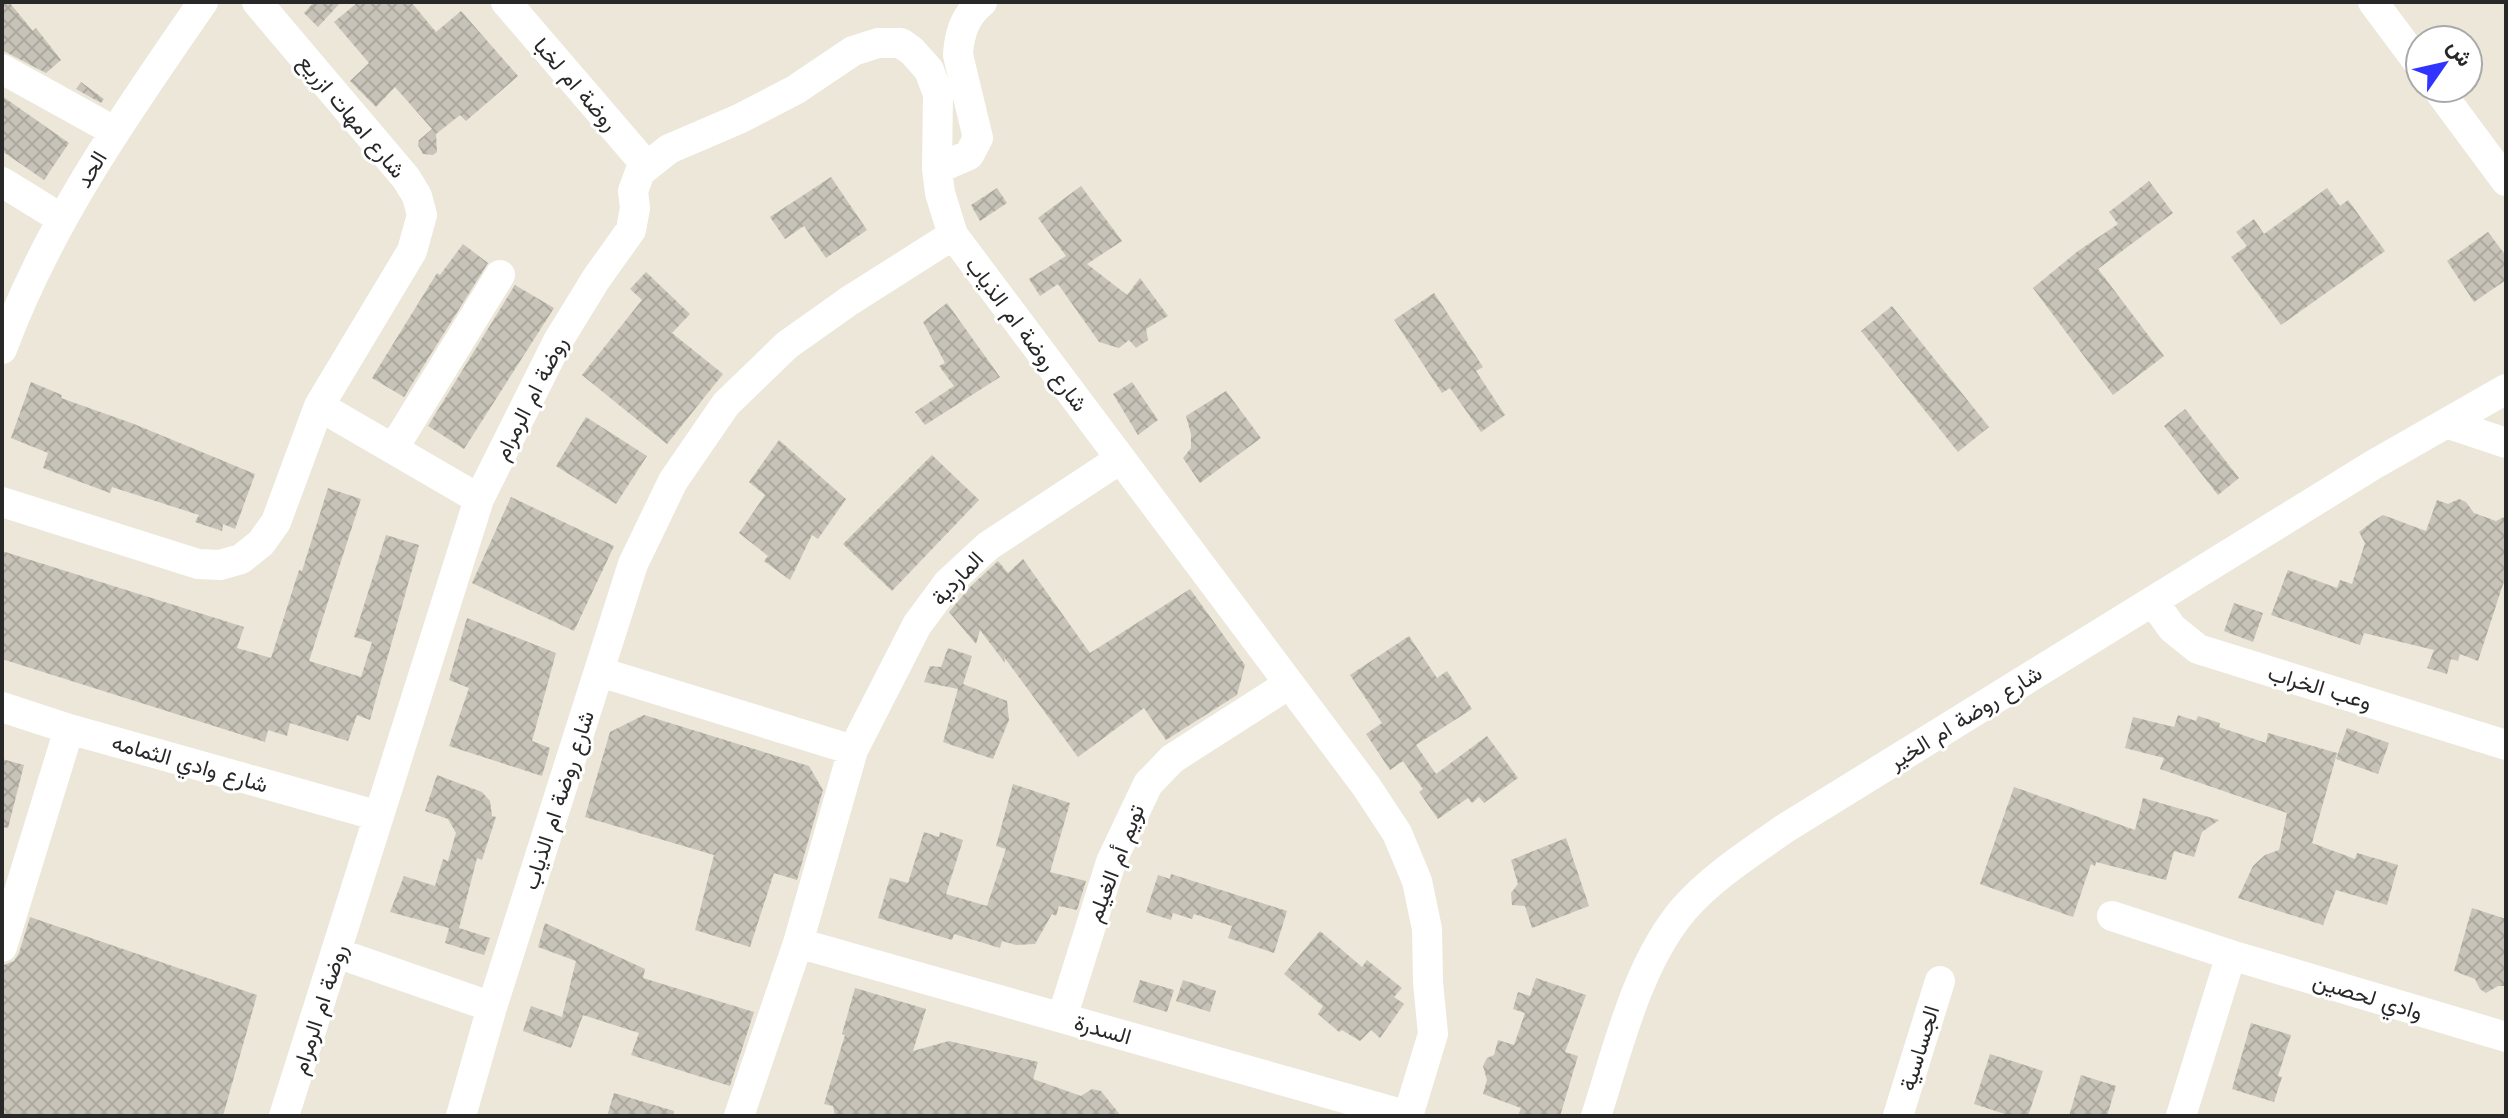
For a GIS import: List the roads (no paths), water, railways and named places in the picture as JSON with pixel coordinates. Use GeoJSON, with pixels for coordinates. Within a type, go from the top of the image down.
{"type":"FeatureCollection","features":[{"type":"Feature","properties":{"kind":"street","name":"الحد"},"geometry":{"type":"LineString","coordinates":[[2,349],[62,219],[114,131],[203,2]]}},
{"type":"Feature","properties":{"kind":"street","name":"شارع امهات ازريع"},"geometry":{"type":"LineString","coordinates":[[2,502],[198,564],[220,565],[241,559],[261,543],[276,522],[319,406],[412,251],[422,215],[417,196],[406,178],[257,2]]}},
{"type":"Feature","properties":{"kind":"street","name":"روضة ام لخبا"},"geometry":{"type":"LineString","coordinates":[[506,2],[646,165]]}},
{"type":"Feature","properties":{"kind":"street"},"geometry":{"type":"LineString","coordinates":[[937,169],[969,155],[977,144],[977,130],[958,55],[958,43],[966,21],[982,2]]}},
{"type":"Feature","properties":{"kind":"street"},"geometry":{"type":"LineString","coordinates":[[2373,2],[2404,44]]}},
{"type":"Feature","properties":{"kind":"street"},"geometry":{"type":"LineString","coordinates":[[646,165],[669,149],[771,104],[853,51],[866,45],[901,43],[921,60],[935,82],[940,107],[937,169],[943,204],[953,235]]}},
{"type":"Feature","properties":{"kind":"street"},"geometry":{"type":"LineString","coordinates":[[2,69],[114,131]]}},
{"type":"Feature","properties":{"kind":"street"},"geometry":{"type":"LineString","coordinates":[[2449,104],[2506,181]]}},
{"type":"Feature","properties":{"kind":"street","name":"روضة ام الرمرام"},"geometry":{"type":"LineString","coordinates":[[284,1116],[479,499],[558,341],[631,230],[635,181],[646,165]]}},
{"type":"Feature","properties":{"kind":"street"},"geometry":{"type":"LineString","coordinates":[[2,182],[62,219]]}},
{"type":"Feature","properties":{"kind":"street","name":"شارع روضة ام الذياب"},"geometry":{"type":"LineString","coordinates":[[461,1116],[492,1007],[633,564],[673,481],[726,404],[787,345],[849,301],[953,235],[1366,786],[1397,833],[1417,881],[1427,929],[1433,1034],[1408,1116]]}},
{"type":"Feature","properties":{"kind":"street"},"geometry":{"type":"LineString","coordinates":[[393,449],[500,275]]}},
{"type":"Feature","properties":{"kind":"street","name":"شارع روضة ام الخير"},"geometry":{"type":"LineString","coordinates":[[1596,1116],[1629,1012],[1655,953],[1684,909],[1731,866],[1784,829],[2373,465],[2506,389]]}},
{"type":"Feature","properties":{"kind":"street"},"geometry":{"type":"LineString","coordinates":[[319,406],[479,499]]}},
{"type":"Feature","properties":{"kind":"street"},"geometry":{"type":"LineString","coordinates":[[2449,424],[2506,443]]}},
{"type":"Feature","properties":{"kind":"street","name":"الماردية"},"geometry":{"type":"LineString","coordinates":[[739,1116],[798,943],[853,750],[917,625],[948,583],[988,546],[1120,459]]}},
{"type":"Feature","properties":{"kind":"street","name":"وعب الخراب"},"geometry":{"type":"LineString","coordinates":[[2153,601],[2172,628],[2198,649],[2506,745]]}},
{"type":"Feature","properties":{"kind":"street"},"geometry":{"type":"LineString","coordinates":[[600,672],[853,750]]}},
{"type":"Feature","properties":{"kind":"street","name":"تويم أم الغيلم"},"geometry":{"type":"LineString","coordinates":[[1062,1018],[1111,862],[1148,784],[1172,759],[1289,684]]}},
{"type":"Feature","properties":{"kind":"street","name":"شارع وادي الثمامه"},"geometry":{"type":"LineString","coordinates":[[2,707],[69,729],[379,816]]}},
{"type":"Feature","properties":{"kind":"street"},"geometry":{"type":"LineString","coordinates":[[2,947],[8,903],[69,729]]}},
{"type":"Feature","properties":{"kind":"street","name":"وادي لحصين"},"geometry":{"type":"LineString","coordinates":[[2112,916],[2506,1037]]}},
{"type":"Feature","properties":{"kind":"street","name":"السدرة"},"geometry":{"type":"LineString","coordinates":[[798,943],[1408,1116]]}},
{"type":"Feature","properties":{"kind":"street"},"geometry":{"type":"LineString","coordinates":[[337,953],[492,1007]]}},
{"type":"Feature","properties":{"kind":"street"},"geometry":{"type":"LineString","coordinates":[[2181,1116],[2231,955]]}},
{"type":"Feature","properties":{"kind":"street","name":"الجساسية"},"geometry":{"type":"LineString","coordinates":[[1898,1116],[1940,981]]}}]}
